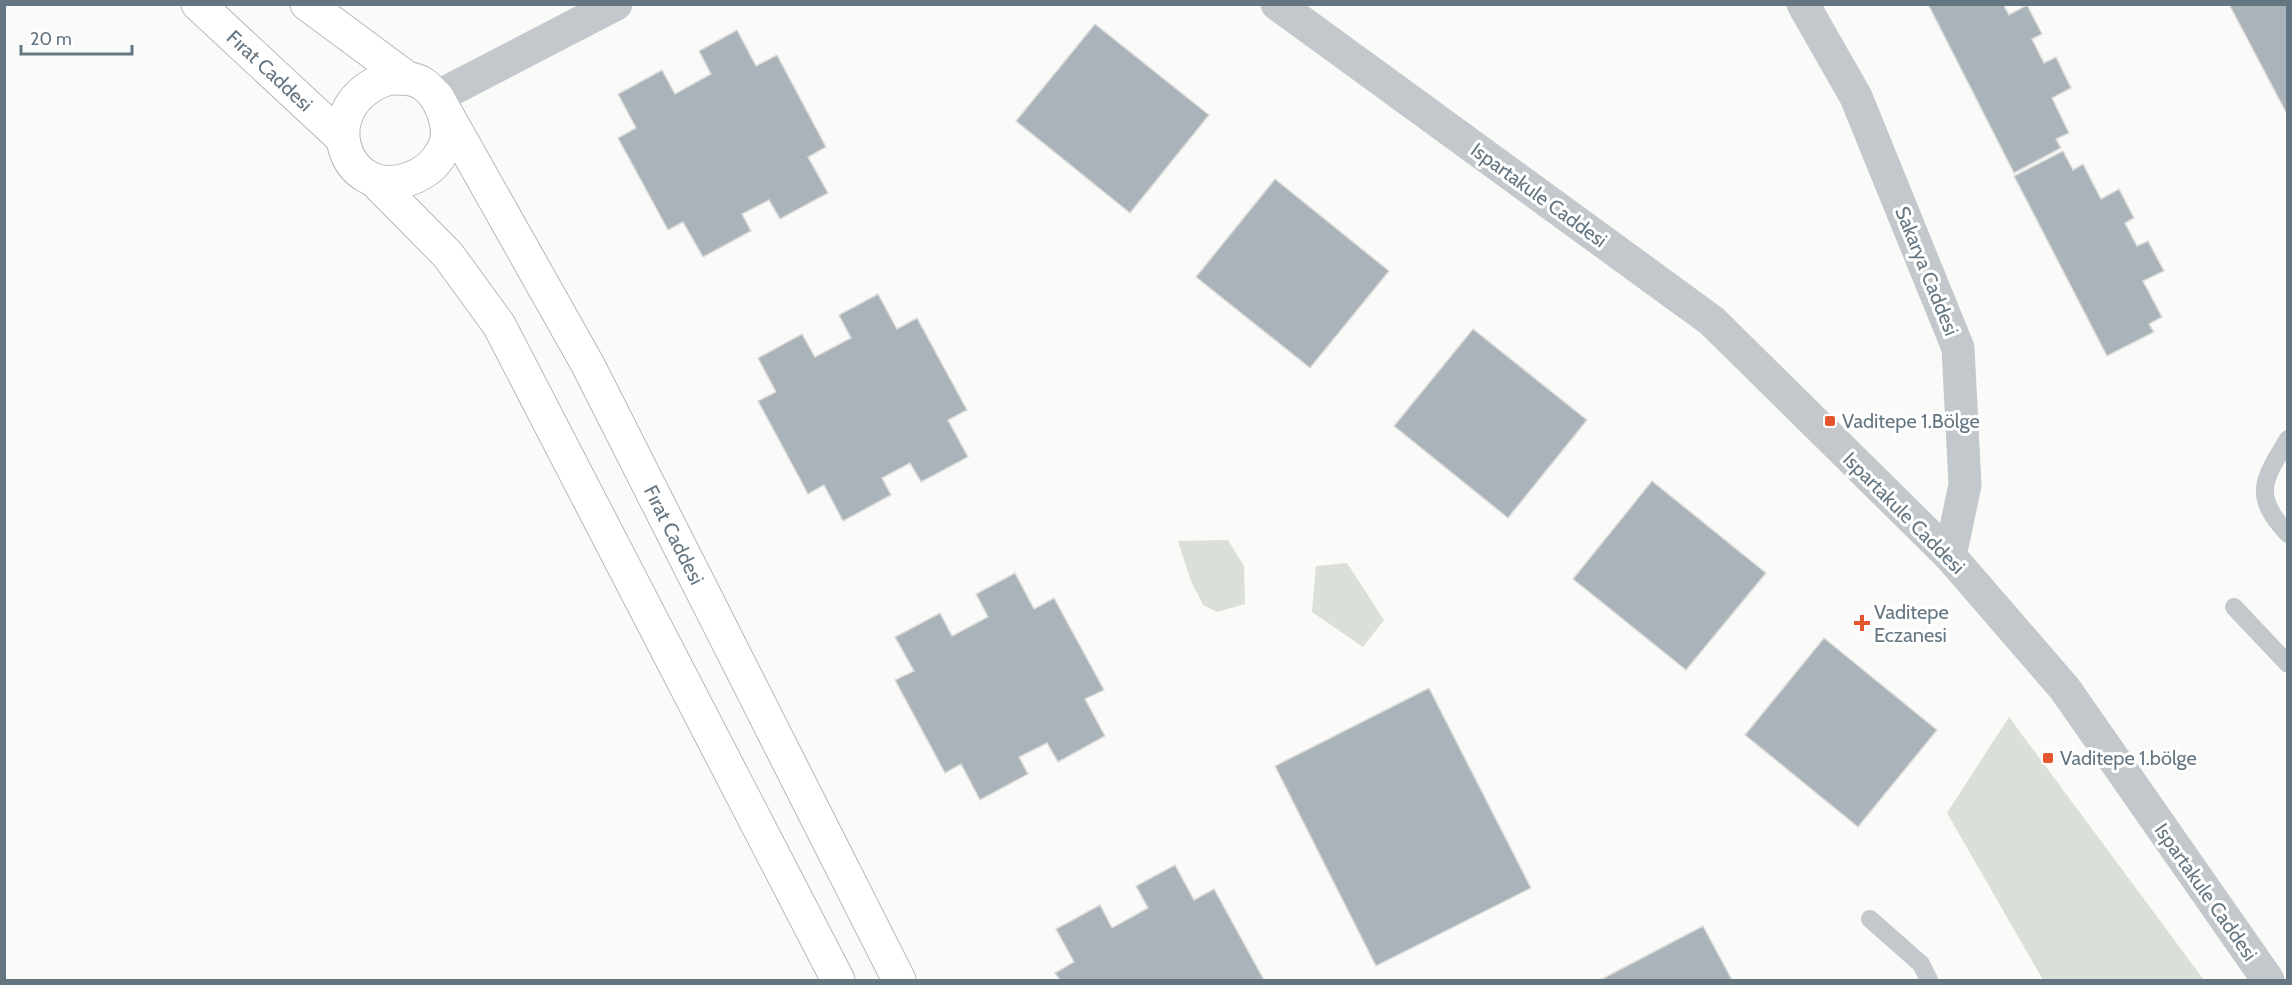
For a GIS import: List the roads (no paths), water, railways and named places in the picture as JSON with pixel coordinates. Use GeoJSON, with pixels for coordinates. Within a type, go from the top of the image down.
{"type":"FeatureCollection","features":[{"type":"Feature","properties":{"kind":"main road","name":"Fırat Caddesi"},"geometry":{"type":"LineString","coordinates":[[198,4],[341,137]]}},
{"type":"Feature","properties":{"kind":"main road"},"geometry":{"type":"LineString","coordinates":[[307,4],[407,78],[419,82],[437,97],[447,129],[446,145],[438,160],[426,171],[402,182],[376,182]]}},
{"type":"Feature","properties":{"kind":"main road"},"geometry":{"type":"LineString","coordinates":[[407,78],[388,78],[364,89],[353,100],[346,114],[341,137],[351,161],[360,171],[376,182],[448,255],[499,325],[838,981]]}},
{"type":"Feature","properties":{"kind":"main road","name":"Fırat Caddesi"},"geometry":{"type":"LineString","coordinates":[[437,97],[588,365],[899,981]]}},
{"type":"Feature","properties":{"kind":"street"},"geometry":{"type":"LineString","coordinates":[[437,97],[616,4]]}},
{"type":"Feature","properties":{"kind":"street","name":"Ispartakule Caddesi"},"geometry":{"type":"LineString","coordinates":[[1277,4],[1712,321],[1950,556],[2065,689],[2268,981]]}},
{"type":"Feature","properties":{"kind":"street","name":"Sakarya Caddesi"},"geometry":{"type":"LineString","coordinates":[[1803,4],[1856,98],[1958,348],[1965,485],[1950,556]]}},
{"type":"Feature","properties":{"kind":"lane"},"geometry":{"type":"LineString","coordinates":[[2288,439],[2266,476],[2265,490],[2272,516],[2288,534]]}},
{"type":"Feature","properties":{"kind":"lane"},"geometry":{"type":"LineString","coordinates":[[2234,607],[2288,664]]}},
{"type":"Feature","properties":{"kind":"lane"},"geometry":{"type":"LineString","coordinates":[[1870,918],[1921,964],[1929,981]]}},
{"type":"Feature","properties":{"kind":"place","name":"Vaditepe 1.Bölge"},"geometry":{"type":"Point","coordinates":[1830,421]}},
{"type":"Feature","properties":{"kind":"place","name":"Vaditepe Eczanesi"},"geometry":{"type":"Point","coordinates":[1862,623]}},
{"type":"Feature","properties":{"kind":"place","name":"Vaditepe 1.bölge"},"geometry":{"type":"Point","coordinates":[2048,758]}}]}
